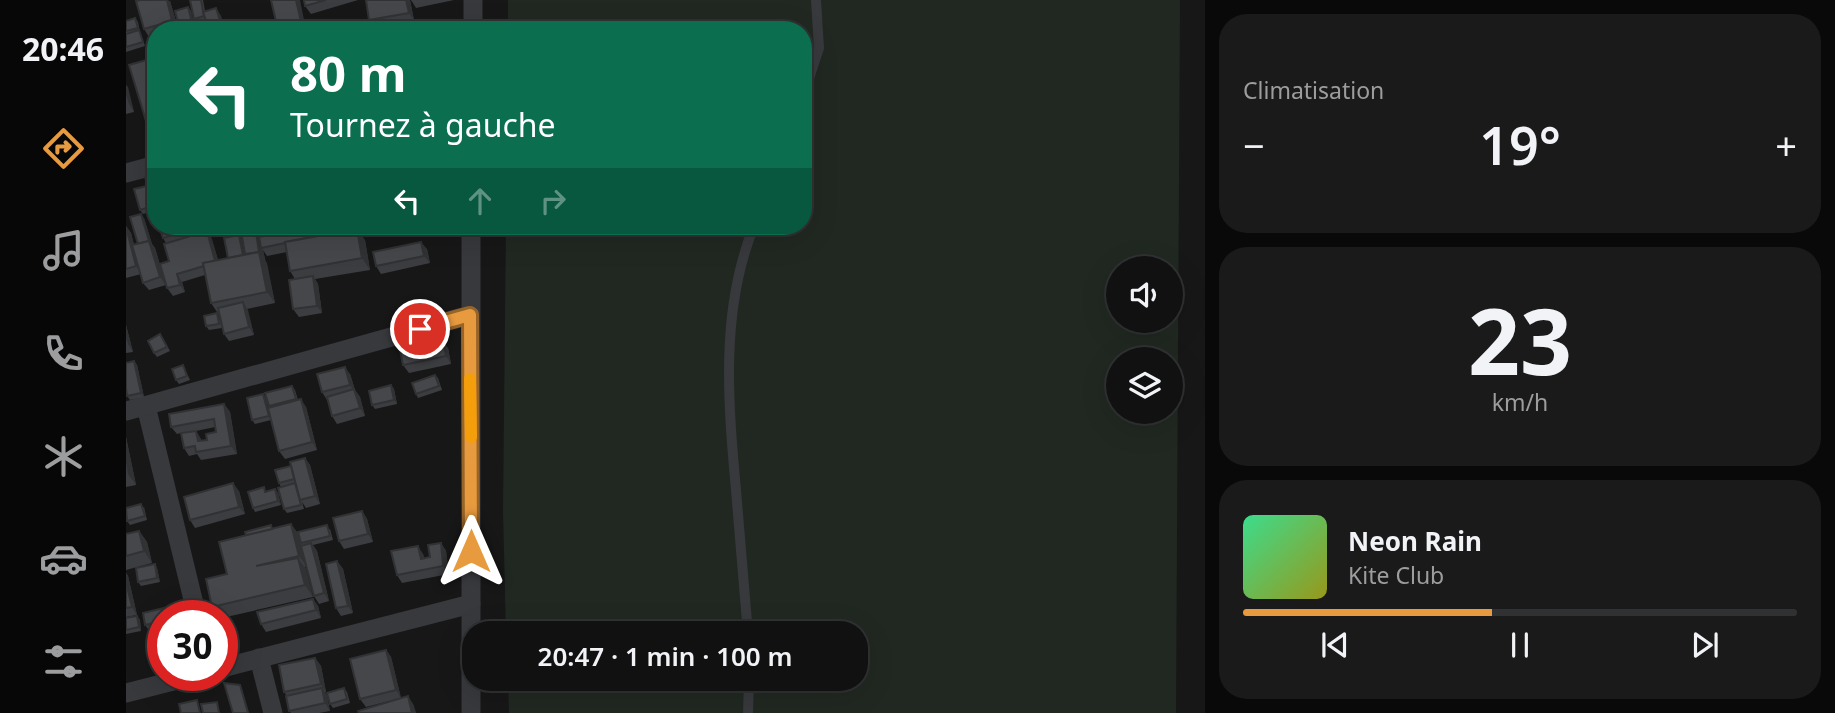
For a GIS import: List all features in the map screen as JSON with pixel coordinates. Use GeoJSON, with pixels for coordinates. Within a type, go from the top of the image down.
{"type":"FeatureCollection","features":[{"type":"Feature","properties":{"kind":"street"},"geometry":{"type":"LineString","coordinates":[[472,0],[473,21]]}},
{"type":"Feature","properties":{"kind":"street"},"geometry":{"type":"LineString","coordinates":[[126,173],[147,167]]}},
{"type":"Feature","properties":{"kind":"street"},"geometry":{"type":"LineString","coordinates":[[471,235],[471,713]]}},
{"type":"Feature","properties":{"kind":"street"},"geometry":{"type":"LineString","coordinates":[[126,411],[470,315]]}},
{"type":"Feature","properties":{"kind":"street"},"geometry":{"type":"LineString","coordinates":[[146,406],[193,600]]}},
{"type":"Feature","properties":{"kind":"street"},"geometry":{"type":"LineString","coordinates":[[238,664],[471,604]]}},
{"type":"Feature","properties":{"kind":"street"},"geometry":{"type":"LineString","coordinates":[[259,659],[273,713]]}},
{"type":"Feature","properties":{"kind":"street"},"geometry":{"type":"LineString","coordinates":[[126,693],[147,688]]}},
{"type":"Feature","properties":{"kind":"lane"},"geometry":{"type":"LineString","coordinates":[[812,69],[819,48],[816,0]]}},
{"type":"Feature","properties":{"kind":"lane"},"geometry":{"type":"LineString","coordinates":[[747,621],[730,430],[729,334],[745,249],[750,235]]}},
{"type":"Feature","properties":{"kind":"lane"},"geometry":{"type":"LineString","coordinates":[[748,713],[749,691]]}},
{"type":"Feature","properties":{"kind":"shaded area"},"geometry":{"type":"Polygon","coordinates":[[[508,0],[1180,0],[1179,256],[1106,256],[1106,333],[1178,333],[1178,347],[1106,347],[1106,424],[1178,424],[1176,713],[509,713],[508,691],[868,691],[868,621],[506,621],[503,511],[506,235],[812,235],[812,21],[508,21],[508,0]]]}},
{"type":"Feature","properties":{"kind":"building"},"geometry":{"type":"Polygon","coordinates":[[[167,0],[172,21],[147,21],[147,28],[144,29],[136,1],[167,0]]]}},
{"type":"Feature","properties":{"kind":"building"},"geometry":{"type":"Polygon","coordinates":[[[190,0],[201,0],[204,16],[194,19],[190,0]]]}},
{"type":"Feature","properties":{"kind":"building"},"geometry":{"type":"Polygon","coordinates":[[[271,0],[296,0],[301,21],[276,21],[271,0]]]}},
{"type":"Feature","properties":{"kind":"building"},"geometry":{"type":"Polygon","coordinates":[[[304,0],[326,0],[305,6],[304,0]]]}},
{"type":"Feature","properties":{"kind":"building"},"geometry":{"type":"Polygon","coordinates":[[[366,0],[406,0],[409,13],[369,20],[366,0]]]}},
{"type":"Feature","properties":{"kind":"building"},"geometry":{"type":"Polygon","coordinates":[[[188,7],[192,21],[178,21],[175,11],[188,7]]]}},
{"type":"Feature","properties":{"kind":"building"},"geometry":{"type":"Polygon","coordinates":[[[216,8],[220,21],[206,21],[203,12],[216,8]]]}},
{"type":"Feature","properties":{"kind":"building"},"geometry":{"type":"Polygon","coordinates":[[[135,18],[138,28],[126,31],[126,21],[135,18]]]}},
{"type":"Feature","properties":{"kind":"building"},"geometry":{"type":"Polygon","coordinates":[[[139,30],[143,42],[126,47],[126,34],[139,30]]]}},
{"type":"Feature","properties":{"kind":"building"},"geometry":{"type":"Polygon","coordinates":[[[147,60],[147,121],[146,121],[129,65],[147,60]]]}},
{"type":"Feature","properties":{"kind":"building"},"geometry":{"type":"Polygon","coordinates":[[[147,186],[147,208],[140,210],[134,189],[147,186]]]}},
{"type":"Feature","properties":{"kind":"building"},"geometry":{"type":"Polygon","coordinates":[[[141,214],[149,241],[138,244],[130,217],[141,214]]]}},
{"type":"Feature","properties":{"kind":"building"},"geometry":{"type":"Polygon","coordinates":[[[126,227],[136,266],[126,269],[126,227]]]}},
{"type":"Feature","properties":{"kind":"building"},"geometry":{"type":"Polygon","coordinates":[[[194,235],[208,235],[215,261],[177,274],[180,285],[167,288],[160,264],[169,261],[164,244],[194,235]]]}},
{"type":"Feature","properties":{"kind":"building"},"geometry":{"type":"Polygon","coordinates":[[[239,235],[243,255],[228,258],[224,238],[239,235]]]}},
{"type":"Feature","properties":{"kind":"building"},"geometry":{"type":"Polygon","coordinates":[[[242,235],[256,235],[259,252],[245,254],[242,235]]]}},
{"type":"Feature","properties":{"kind":"building"},"geometry":{"type":"Polygon","coordinates":[[[269,235],[322,235],[261,248],[259,237],[269,235]]]}},
{"type":"Feature","properties":{"kind":"building"},"geometry":{"type":"Polygon","coordinates":[[[324,235],[358,235],[362,258],[290,271],[285,242],[324,235]]]}},
{"type":"Feature","properties":{"kind":"building"},"geometry":{"type":"Polygon","coordinates":[[[149,241],[160,277],[143,283],[132,245],[149,241]]]}},
{"type":"Feature","properties":{"kind":"building"},"geometry":{"type":"Polygon","coordinates":[[[421,242],[424,256],[376,266],[373,252],[421,242]]]}},
{"type":"Feature","properties":{"kind":"building"},"geometry":{"type":"Polygon","coordinates":[[[259,252],[267,292],[211,303],[203,263],[259,252]]]}},
{"type":"Feature","properties":{"kind":"building"},"geometry":{"type":"Polygon","coordinates":[[[313,276],[317,306],[293,309],[289,280],[313,276]]]}},
{"type":"Feature","properties":{"kind":"building"},"geometry":{"type":"Polygon","coordinates":[[[243,302],[249,327],[224,334],[218,308],[243,302]]]}},
{"type":"Feature","properties":{"kind":"building"},"geometry":{"type":"Polygon","coordinates":[[[217,313],[219,324],[206,326],[204,316],[217,313]]]}},
{"type":"Feature","properties":{"kind":"building"},"geometry":{"type":"Polygon","coordinates":[[[160,334],[167,347],[154,353],[148,341],[160,334]]]}},
{"type":"Feature","properties":{"kind":"building"},"geometry":{"type":"Polygon","coordinates":[[[443,340],[446,356],[403,365],[400,350],[443,340]]]}},
{"type":"Feature","properties":{"kind":"building"},"geometry":{"type":"Polygon","coordinates":[[[134,361],[141,393],[127,396],[126,363],[134,361]]]}},
{"type":"Feature","properties":{"kind":"building"},"geometry":{"type":"Polygon","coordinates":[[[183,365],[187,376],[176,380],[172,369],[183,365]]]}},
{"type":"Feature","properties":{"kind":"building"},"geometry":{"type":"Polygon","coordinates":[[[345,367],[350,385],[322,392],[317,374],[345,367]]]}},
{"type":"Feature","properties":{"kind":"building"},"geometry":{"type":"Polygon","coordinates":[[[435,375],[439,386],[416,394],[412,383],[435,375]]]}},
{"type":"Feature","properties":{"kind":"building"},"geometry":{"type":"Polygon","coordinates":[[[391,385],[394,400],[372,405],[369,391],[391,385]]]}},
{"type":"Feature","properties":{"kind":"building"},"geometry":{"type":"Polygon","coordinates":[[[292,386],[296,399],[269,406],[265,393],[292,386]]]}},
{"type":"Feature","properties":{"kind":"building"},"geometry":{"type":"Polygon","coordinates":[[[354,389],[360,408],[332,416],[327,397],[354,389]]]}},
{"type":"Feature","properties":{"kind":"building"},"geometry":{"type":"Polygon","coordinates":[[[263,394],[269,416],[252,420],[247,398],[263,394]]]}},
{"type":"Feature","properties":{"kind":"building"},"geometry":{"type":"Polygon","coordinates":[[[301,399],[312,442],[279,451],[268,408],[301,399]]]}},
{"type":"Feature","properties":{"kind":"building"},"geometry":{"type":"Polygon","coordinates":[[[224,404],[231,446],[196,452],[195,446],[184,448],[181,433],[196,431],[198,441],[207,440],[206,434],[216,432],[214,419],[171,427],[169,414],[224,404]]]}},
{"type":"Feature","properties":{"kind":"building"},"geometry":{"type":"Polygon","coordinates":[[[305,458],[315,496],[300,500],[290,462],[305,458]]]}},
{"type":"Feature","properties":{"kind":"building"},"geometry":{"type":"Polygon","coordinates":[[[291,466],[294,479],[279,483],[275,470],[291,466]]]}},
{"type":"Feature","properties":{"kind":"building"},"geometry":{"type":"Polygon","coordinates":[[[233,483],[239,507],[190,520],[184,497],[233,483]]]}},
{"type":"Feature","properties":{"kind":"building"},"geometry":{"type":"Polygon","coordinates":[[[295,483],[301,505],[284,509],[278,488],[295,483]]]}},
{"type":"Feature","properties":{"kind":"building"},"geometry":{"type":"Polygon","coordinates":[[[264,487],[265,492],[275,489],[278,501],[253,508],[248,492],[264,487]]]}},
{"type":"Feature","properties":{"kind":"building"},"geometry":{"type":"Polygon","coordinates":[[[141,504],[145,516],[127,521],[126,508],[141,504]]]}},
{"type":"Feature","properties":{"kind":"building"},"geometry":{"type":"Polygon","coordinates":[[[362,511],[368,534],[339,541],[333,518],[362,511]]]}},
{"type":"Feature","properties":{"kind":"building"},"geometry":{"type":"Polygon","coordinates":[[[291,524],[299,556],[256,566],[298,558],[305,585],[238,601],[210,600],[206,579],[227,574],[219,542],[291,524]]]}},
{"type":"Feature","properties":{"kind":"building"},"geometry":{"type":"Polygon","coordinates":[[[271,525],[272,529],[246,535],[245,532],[271,525]]]}},
{"type":"Feature","properties":{"kind":"building"},"geometry":{"type":"Polygon","coordinates":[[[327,525],[330,536],[301,543],[298,532],[327,525]]]}},
{"type":"Feature","properties":{"kind":"building"},"geometry":{"type":"Polygon","coordinates":[[[139,531],[144,551],[126,556],[126,534],[139,531]]]}},
{"type":"Feature","properties":{"kind":"building"},"geometry":{"type":"Polygon","coordinates":[[[311,543],[324,593],[314,596],[301,546],[311,543]]]}},
{"type":"Feature","properties":{"kind":"building"},"geometry":{"type":"Polygon","coordinates":[[[441,543],[443,566],[397,575],[391,551],[418,546],[421,559],[430,557],[428,545],[441,543]]]}},
{"type":"Feature","properties":{"kind":"building"},"geometry":{"type":"Polygon","coordinates":[[[337,561],[348,606],[336,608],[326,564],[337,561]]]}},
{"type":"Feature","properties":{"kind":"building"},"geometry":{"type":"Polygon","coordinates":[[[155,564],[157,578],[138,582],[136,568],[155,564]]]}},
{"type":"Feature","properties":{"kind":"building"},"geometry":{"type":"Polygon","coordinates":[[[126,582],[132,607],[126,608],[126,582]]]}},
{"type":"Feature","properties":{"kind":"building"},"geometry":{"type":"Polygon","coordinates":[[[313,599],[316,610],[261,624],[257,612],[313,599]]]}},
{"type":"Feature","properties":{"kind":"building"},"geometry":{"type":"Polygon","coordinates":[[[147,612],[147,625],[145,625],[143,613],[147,612]]]}},
{"type":"Feature","properties":{"kind":"building"},"geometry":{"type":"Polygon","coordinates":[[[137,616],[139,627],[126,630],[126,618],[137,616]]]}},
{"type":"Feature","properties":{"kind":"building"},"geometry":{"type":"Polygon","coordinates":[[[386,650],[396,690],[360,699],[350,659],[386,650]]]}},
{"type":"Feature","properties":{"kind":"building"},"geometry":{"type":"Polygon","coordinates":[[[315,658],[321,684],[284,692],[279,665],[315,658]]]}},
{"type":"Feature","properties":{"kind":"building"},"geometry":{"type":"Polygon","coordinates":[[[240,685],[248,713],[233,713],[226,691],[238,691],[240,685]]]}},
{"type":"Feature","properties":{"kind":"building"},"geometry":{"type":"Polygon","coordinates":[[[322,688],[325,703],[289,711],[286,696],[322,688]]]}},
{"type":"Feature","properties":{"kind":"building"},"geometry":{"type":"Polygon","coordinates":[[[344,688],[347,699],[330,704],[327,693],[344,688]]]}},
{"type":"Feature","properties":{"kind":"building"},"geometry":{"type":"Polygon","coordinates":[[[408,696],[412,713],[358,711],[408,696]]]}},
{"type":"Feature","properties":{"kind":"building"},"geometry":{"type":"Polygon","coordinates":[[[197,700],[200,713],[181,713],[179,704],[197,700]]]}},
{"type":"Feature","properties":{"kind":"building"},"geometry":{"type":"Polygon","coordinates":[[[217,702],[219,713],[203,713],[201,704],[217,702]]]}},
{"type":"Feature","properties":{"kind":"slow traffic"},"geometry":{"type":"LineString","coordinates":[[470,379],[471,437]]}},
{"type":"Feature","properties":{"kind":"route"},"geometry":{"type":"LineString","coordinates":[[420,329],[470,315],[471,551]]}}]}
